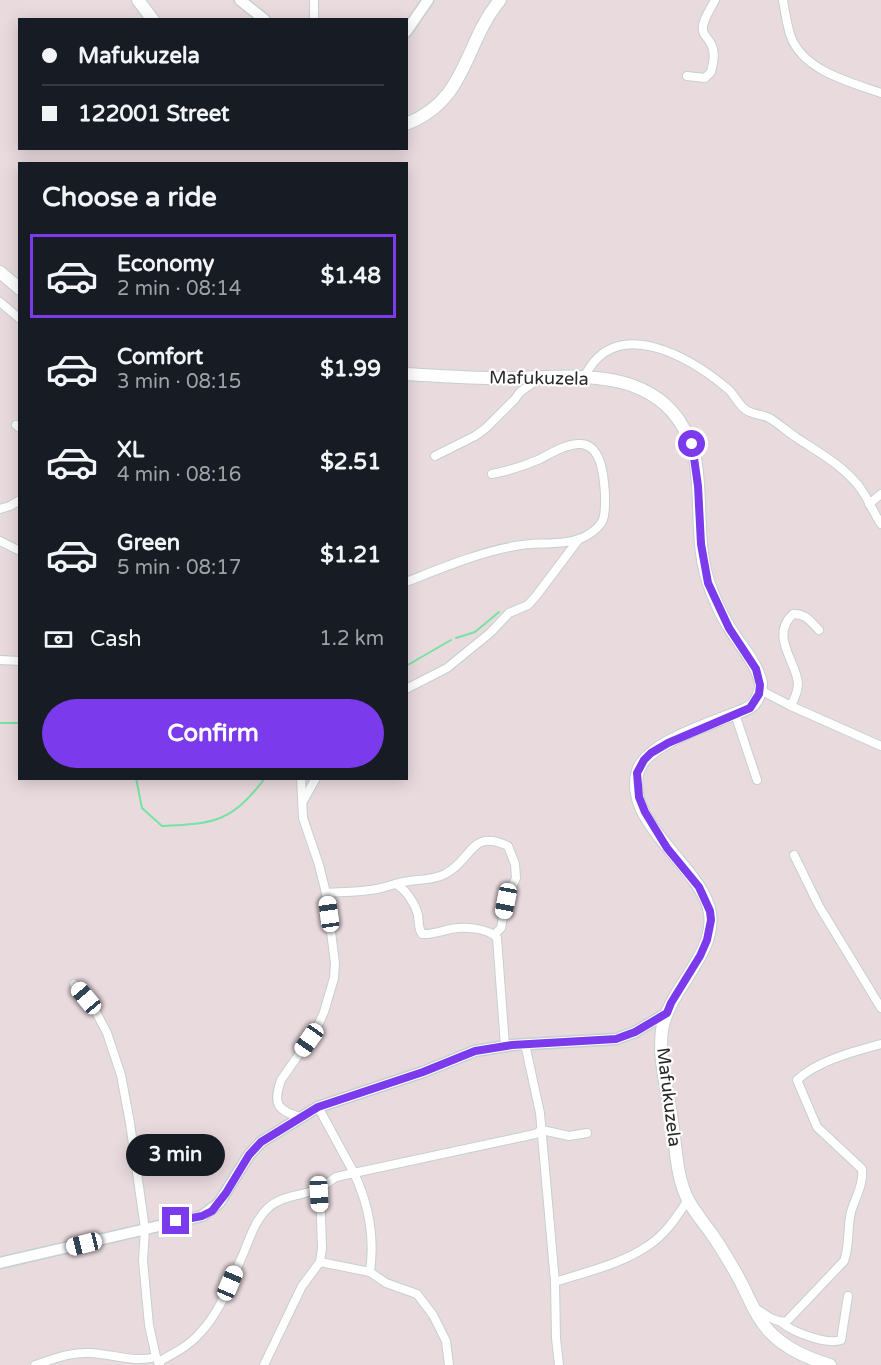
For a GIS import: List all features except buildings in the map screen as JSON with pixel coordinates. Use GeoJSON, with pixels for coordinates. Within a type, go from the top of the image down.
{"type":"FeatureCollection","features":[{"type":"Feature","properties":{"kind":"main road"},"geometry":{"type":"LineString","coordinates":[[138,0],[152,18]]}},
{"type":"Feature","properties":{"kind":"main road"},"geometry":{"type":"LineString","coordinates":[[408,123],[421,118],[442,102],[456,81],[485,20],[500,0]]}},
{"type":"Feature","properties":{"kind":"main road"},"geometry":{"type":"LineString","coordinates":[[0,272],[18,287]]}},
{"type":"Feature","properties":{"kind":"main road","name":"Mafukuzela"},"geometry":{"type":"LineString","coordinates":[[408,375],[511,378],[585,376],[622,382],[650,392],[672,410],[686,431],[696,458],[701,544],[708,583],[729,628],[756,669],[760,678],[760,690],[756,702],[750,708],[668,743],[651,753],[637,773],[639,797],[645,812],[667,848],[699,887],[710,911],[711,920],[707,940],[700,956],[667,1013],[663,1029],[661,1062],[672,1116],[679,1170],[688,1200],[721,1248],[765,1327],[786,1346],[830,1365]]}},
{"type":"Feature","properties":{"kind":"street"},"geometry":{"type":"LineString","coordinates":[[240,0],[262,18]]}},
{"type":"Feature","properties":{"kind":"street"},"geometry":{"type":"LineString","coordinates":[[314,0],[314,18]]}},
{"type":"Feature","properties":{"kind":"street"},"geometry":{"type":"LineString","coordinates":[[408,29],[428,0]]}},
{"type":"Feature","properties":{"kind":"street"},"geometry":{"type":"LineString","coordinates":[[687,76],[705,78],[711,72],[713,52],[703,28],[705,19],[716,0]]}},
{"type":"Feature","properties":{"kind":"street"},"geometry":{"type":"LineString","coordinates":[[783,0],[791,37],[800,53],[827,73],[881,93]]}},
{"type":"Feature","properties":{"kind":"street"},"geometry":{"type":"LineString","coordinates":[[0,302],[18,317]]}},
{"type":"Feature","properties":{"kind":"street"},"geometry":{"type":"LineString","coordinates":[[585,376],[590,365],[614,347],[644,344],[683,358],[730,392],[746,410],[770,418],[842,470],[860,487],[881,524]]}},
{"type":"Feature","properties":{"kind":"street"},"geometry":{"type":"LineString","coordinates":[[435,456],[486,428],[520,392],[542,376]]}},
{"type":"Feature","properties":{"kind":"street"},"geometry":{"type":"LineString","coordinates":[[408,688],[447,668],[490,633],[508,613],[528,605],[579,539],[599,527],[606,516],[603,469],[596,454],[590,447],[582,444],[572,445],[526,464],[492,474]]}},
{"type":"Feature","properties":{"kind":"street"},"geometry":{"type":"LineString","coordinates":[[869,504],[881,494]]}},
{"type":"Feature","properties":{"kind":"street"},"geometry":{"type":"LineString","coordinates":[[0,509],[18,501]]}},
{"type":"Feature","properties":{"kind":"street"},"geometry":{"type":"LineString","coordinates":[[408,581],[460,561],[516,545],[579,539]]}},
{"type":"Feature","properties":{"kind":"street"},"geometry":{"type":"LineString","coordinates":[[0,541],[18,550]]}},
{"type":"Feature","properties":{"kind":"street"},"geometry":{"type":"LineString","coordinates":[[791,706],[798,684],[786,654],[784,641],[786,622],[793,614],[798,613],[819,630]]}},
{"type":"Feature","properties":{"kind":"street"},"geometry":{"type":"LineString","coordinates":[[0,660],[18,661]]}},
{"type":"Feature","properties":{"kind":"street"},"geometry":{"type":"LineString","coordinates":[[760,690],[881,747]]}},
{"type":"Feature","properties":{"kind":"street"},"geometry":{"type":"LineString","coordinates":[[735,714],[757,780]]}},
{"type":"Feature","properties":{"kind":"street"},"geometry":{"type":"LineString","coordinates":[[301,780],[305,828],[320,865],[335,963],[330,995],[316,1030],[280,1080],[276,1098],[281,1110],[302,1118]]}},
{"type":"Feature","properties":{"kind":"street"},"geometry":{"type":"LineString","coordinates":[[302,802],[315,780]]}},
{"type":"Feature","properties":{"kind":"street"},"geometry":{"type":"LineString","coordinates":[[326,893],[364,891],[440,877],[457,867],[478,842],[491,840],[508,846],[516,878],[506,901],[501,928],[495,935]]}},
{"type":"Feature","properties":{"kind":"street"},"geometry":{"type":"LineString","coordinates":[[794,855],[819,906],[881,1008]]}},
{"type":"Feature","properties":{"kind":"street"},"geometry":{"type":"LineString","coordinates":[[396,884],[402,888],[416,910],[419,930],[422,934],[458,928],[480,930],[495,935],[498,942],[505,1046]]}},
{"type":"Feature","properties":{"kind":"street"},"geometry":{"type":"LineString","coordinates":[[74,984],[96,1012],[116,1056],[130,1123],[145,1229],[143,1261],[149,1325],[158,1361]]}},
{"type":"Feature","properties":{"kind":"street"},"geometry":{"type":"LineString","coordinates":[[0,1263],[202,1216],[212,1211],[249,1155],[261,1142],[318,1107],[423,1072],[466,1054],[525,1044],[616,1039],[635,1032],[667,1013]]}},
{"type":"Feature","properties":{"kind":"street"},"geometry":{"type":"LineString","coordinates":[[525,1044],[538,1098],[542,1130],[555,1282],[559,1365]]}},
{"type":"Feature","properties":{"kind":"street"},"geometry":{"type":"LineString","coordinates":[[782,1323],[792,1317],[844,1261],[851,1211],[863,1176],[862,1169],[817,1128],[797,1080],[804,1074],[851,1053],[881,1044]]}},
{"type":"Feature","properties":{"kind":"street"},"geometry":{"type":"LineString","coordinates":[[318,1107],[354,1173],[367,1207],[372,1255],[370,1272]]}},
{"type":"Feature","properties":{"kind":"street"},"geometry":{"type":"LineString","coordinates":[[35,1365],[55,1357],[84,1353],[158,1361],[189,1343],[201,1333],[209,1321],[230,1283],[257,1222],[266,1209],[282,1200],[320,1188],[336,1178],[354,1173],[527,1136],[542,1130],[569,1136],[587,1133]]}},
{"type":"Feature","properties":{"kind":"street"},"geometry":{"type":"LineString","coordinates":[[264,1365],[303,1286],[320,1262],[320,1188]]}},
{"type":"Feature","properties":{"kind":"street"},"geometry":{"type":"LineString","coordinates":[[555,1282],[621,1260],[650,1245],[674,1221],[688,1200]]}},
{"type":"Feature","properties":{"kind":"street"},"geometry":{"type":"LineString","coordinates":[[320,1262],[370,1272],[386,1283],[417,1293],[434,1315],[446,1341],[449,1365]]}},
{"type":"Feature","properties":{"kind":"street"},"geometry":{"type":"LineString","coordinates":[[752,1306],[791,1330],[837,1342],[841,1340],[848,1296]]}},
{"type":"Feature","properties":{"kind":"waterway"},"geometry":{"type":"LineString","coordinates":[[456,638],[475,632],[499,612]]}},
{"type":"Feature","properties":{"kind":"waterway"},"geometry":{"type":"LineString","coordinates":[[408,665],[451,640]]}},
{"type":"Feature","properties":{"kind":"waterway"},"geometry":{"type":"LineString","coordinates":[[0,723],[18,723]]}},
{"type":"Feature","properties":{"kind":"waterway"},"geometry":{"type":"LineString","coordinates":[[136,780],[142,808],[162,826],[195,824],[221,818],[242,804],[263,780]]}},
{"type":"Feature","properties":{"kind":"route"},"geometry":{"type":"LineString","coordinates":[[176,1221],[202,1216],[212,1211],[249,1155],[261,1142],[318,1107],[423,1072],[475,1051],[512,1045],[616,1039],[635,1032],[667,1013],[707,940],[710,930],[710,911],[699,887],[652,826],[639,797],[637,773],[651,753],[668,743],[750,708],[756,702],[760,685],[756,669],[729,628],[708,583],[701,544],[696,458],[692,444]]}}]}
